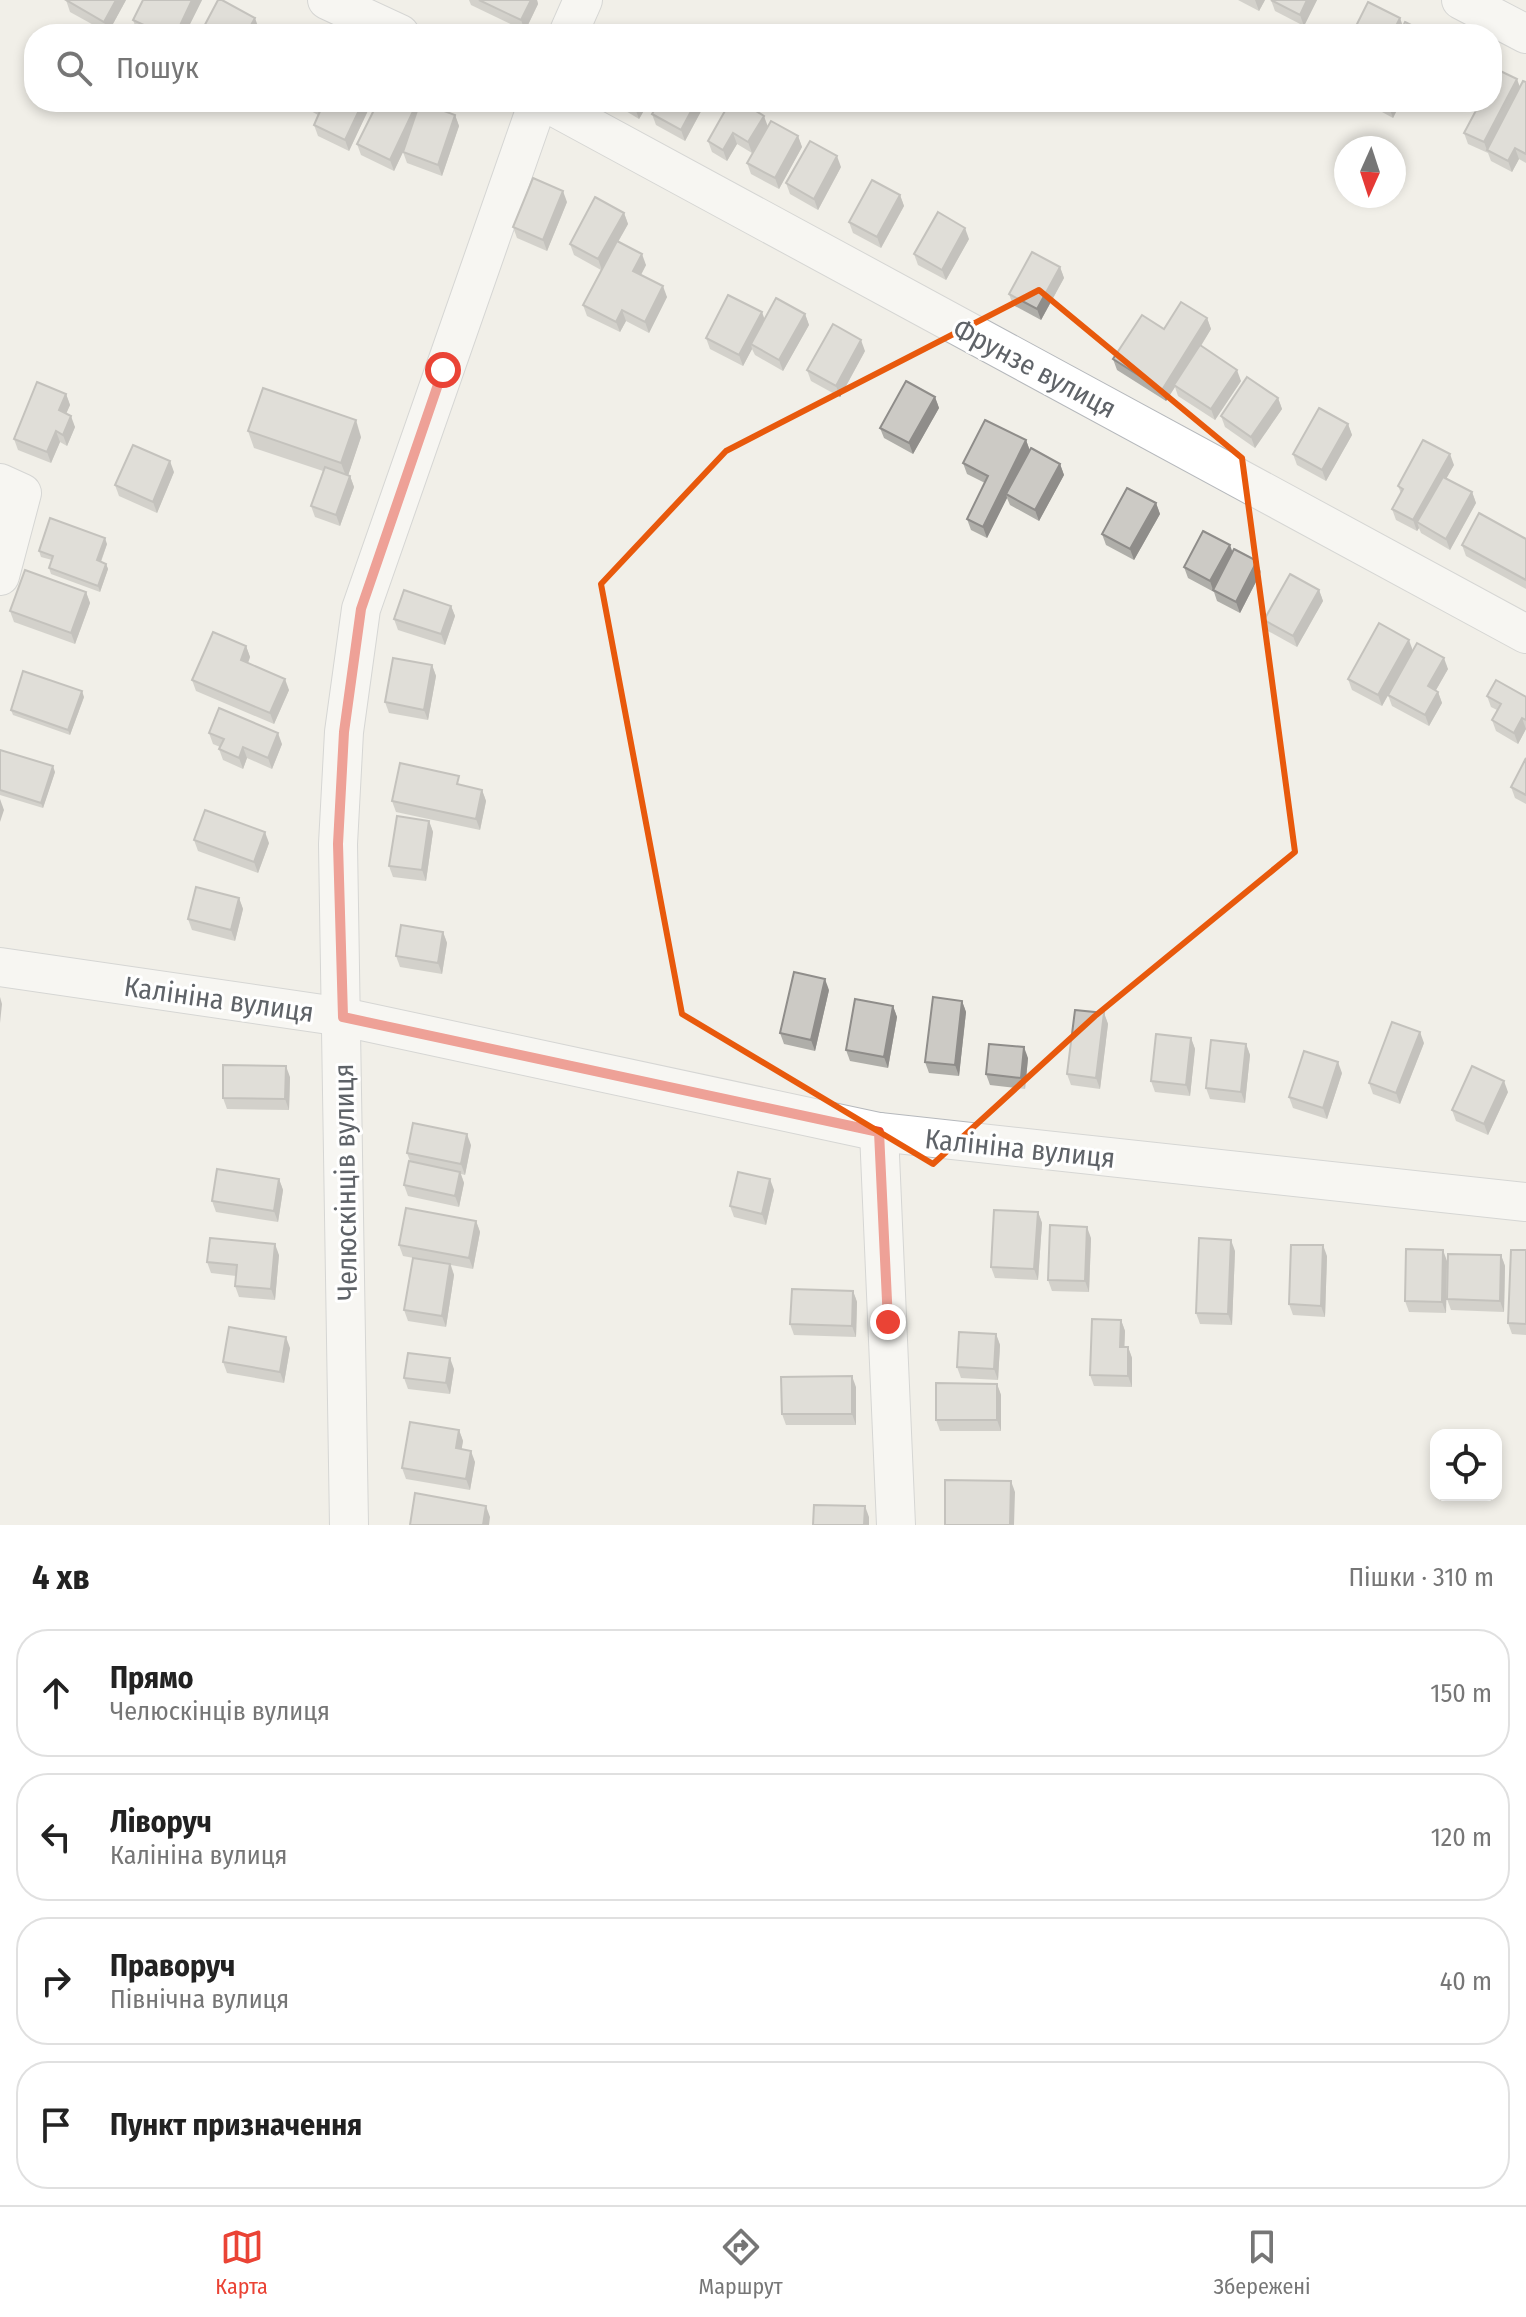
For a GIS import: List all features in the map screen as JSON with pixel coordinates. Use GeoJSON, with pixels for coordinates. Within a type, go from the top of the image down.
{"type":"FeatureCollection","features":[{"type":"Feature","properties":{"kind":"street"},"geometry":{"type":"LineString","coordinates":[[327,0],[379,24]]}},
{"type":"Feature","properties":{"kind":"street"},"geometry":{"type":"LineString","coordinates":[[572,24],[583,0]]}},
{"type":"Feature","properties":{"kind":"street"},"geometry":{"type":"LineString","coordinates":[[1461,0],[1526,34]]}},
{"type":"Feature","properties":{"kind":"street","name":"Челюскінців вулиця"},"geometry":{"type":"LineString","coordinates":[[349,1525],[340,812],[344,732],[361,609],[535,112]]}},
{"type":"Feature","properties":{"kind":"street","name":"Фрунзе вулиця"},"geometry":{"type":"LineString","coordinates":[[563,112],[1526,634]]}},
{"type":"Feature","properties":{"kind":"street"},"geometry":{"type":"LineString","coordinates":[[0,483],[22,493],[0,576]]}},
{"type":"Feature","properties":{"kind":"street","name":"Калініна вулиця"},"geometry":{"type":"LineString","coordinates":[[0,967],[343,1017],[879,1132],[1526,1202]]}},
{"type":"Feature","properties":{"kind":"street"},"geometry":{"type":"LineString","coordinates":[[879,1132],[896,1525]]}},
{"type":"Feature","properties":{"kind":"highlighted area"},"geometry":{"type":"Polygon","coordinates":[[[1039,290],[1242,458],[1295,852],[1095,1016],[933,1164],[682,1014],[601,584],[726,451],[1039,290]]]}},
{"type":"Feature","properties":{"kind":"building"},"geometry":{"type":"Polygon","coordinates":[[[66,0],[116,0],[104,22],[66,0]]]}},
{"type":"Feature","properties":{"kind":"building"},"geometry":{"type":"Polygon","coordinates":[[[143,0],[192,0],[181,24],[142,24],[133,20],[143,0]]]}},
{"type":"Feature","properties":{"kind":"building"},"geometry":{"type":"Polygon","coordinates":[[[218,0],[255,18],[252,24],[205,24],[218,0]]]}},
{"type":"Feature","properties":{"kind":"building"},"geometry":{"type":"Polygon","coordinates":[[[479,0],[531,0],[521,20],[479,0]]]}},
{"type":"Feature","properties":{"kind":"building"},"geometry":{"type":"Polygon","coordinates":[[[1271,0],[1307,0],[1300,15],[1271,0]]]}},
{"type":"Feature","properties":{"kind":"building"},"geometry":{"type":"Polygon","coordinates":[[[1368,2],[1400,18],[1397,24],[1357,24],[1368,2]]]}},
{"type":"Feature","properties":{"kind":"building"},"geometry":{"type":"Polygon","coordinates":[[[1502,72],[1517,79],[1502,108],[1502,72]]]}},
{"type":"Feature","properties":{"kind":"building"},"geometry":{"type":"Polygon","coordinates":[[[1523,81],[1526,82],[1526,154],[1515,148],[1508,161],[1487,150],[1523,81]]]}},
{"type":"Feature","properties":{"kind":"building"},"geometry":{"type":"Polygon","coordinates":[[[320,112],[358,112],[345,140],[314,125],[320,112]]]}},
{"type":"Feature","properties":{"kind":"building"},"geometry":{"type":"Polygon","coordinates":[[[373,112],[413,112],[390,160],[357,144],[373,112]]]}},
{"type":"Feature","properties":{"kind":"building"},"geometry":{"type":"Polygon","coordinates":[[[417,112],[455,115],[438,165],[403,152],[417,112]]]}},
{"type":"Feature","properties":{"kind":"building"},"geometry":{"type":"Polygon","coordinates":[[[653,112],[691,112],[681,130],[653,112]]]}},
{"type":"Feature","properties":{"kind":"building"},"geometry":{"type":"Polygon","coordinates":[[[724,112],[757,112],[764,116],[748,142],[733,133],[723,150],[708,141],[724,112]]]}},
{"type":"Feature","properties":{"kind":"building"},"geometry":{"type":"Polygon","coordinates":[[[1475,112],[1500,112],[1484,142],[1464,133],[1475,112]]]}},
{"type":"Feature","properties":{"kind":"building"},"geometry":{"type":"Polygon","coordinates":[[[771,121],[798,136],[775,178],[747,163],[771,121]]]}},
{"type":"Feature","properties":{"kind":"building"},"geometry":{"type":"Polygon","coordinates":[[[810,141],[837,156],[814,199],[786,183],[810,141]]]}},
{"type":"Feature","properties":{"kind":"building"},"geometry":{"type":"Polygon","coordinates":[[[533,178],[563,191],[543,240],[513,227],[533,178]]]}},
{"type":"Feature","properties":{"kind":"building"},"geometry":{"type":"Polygon","coordinates":[[[872,180],[900,195],[877,237],[849,222],[872,180]]]}},
{"type":"Feature","properties":{"kind":"building"},"geometry":{"type":"Polygon","coordinates":[[[595,197],[624,213],[598,259],[570,244],[595,197]]]}},
{"type":"Feature","properties":{"kind":"building"},"geometry":{"type":"Polygon","coordinates":[[[938,212],[965,228],[942,270],[914,254],[938,212]]]}},
{"type":"Feature","properties":{"kind":"building"},"geometry":{"type":"Polygon","coordinates":[[[617,241],[642,254],[633,271],[663,286],[645,322],[622,310],[616,322],[583,305],[617,241]]]}},
{"type":"Feature","properties":{"kind":"building"},"geometry":{"type":"Polygon","coordinates":[[[1032,252],[1060,267],[1037,309],[1009,294],[1032,252]]]}},
{"type":"Feature","properties":{"kind":"building"},"geometry":{"type":"Polygon","coordinates":[[[728,295],[762,312],[739,355],[706,338],[728,295]]]}},
{"type":"Feature","properties":{"kind":"building"},"geometry":{"type":"Polygon","coordinates":[[[776,298],[805,314],[779,360],[751,344],[776,298]]]}},
{"type":"Feature","properties":{"kind":"building"},"geometry":{"type":"Polygon","coordinates":[[[1181,302],[1207,318],[1162,390],[1113,359],[1142,315],[1164,329],[1181,302]]]}},
{"type":"Feature","properties":{"kind":"building"},"geometry":{"type":"Polygon","coordinates":[[[833,324],[861,340],[836,386],[807,370],[833,324]]]}},
{"type":"Feature","properties":{"kind":"building"},"geometry":{"type":"Polygon","coordinates":[[[1200,345],[1237,370],[1211,409],[1174,385],[1200,345]]]}},
{"type":"Feature","properties":{"kind":"building"},"geometry":{"type":"Polygon","coordinates":[[[1247,377],[1278,398],[1251,437],[1221,416],[1247,377]]]}},
{"type":"Feature","properties":{"kind":"building"},"geometry":{"type":"Polygon","coordinates":[[[906,381],[935,397],[909,443],[880,428],[906,381]]]}},
{"type":"Feature","properties":{"kind":"building"},"geometry":{"type":"Polygon","coordinates":[[[37,382],[66,394],[59,410],[71,416],[63,435],[56,431],[47,452],[14,439],[37,382]]]}},
{"type":"Feature","properties":{"kind":"building"},"geometry":{"type":"Polygon","coordinates":[[[263,388],[356,420],[341,463],[248,431],[263,388]]]}},
{"type":"Feature","properties":{"kind":"building"},"geometry":{"type":"Polygon","coordinates":[[[1319,408],[1348,424],[1322,470],[1293,454],[1319,408]]]}},
{"type":"Feature","properties":{"kind":"building"},"geometry":{"type":"Polygon","coordinates":[[[985,420],[1026,440],[983,527],[967,519],[988,476],[963,463],[985,420]]]}},
{"type":"Feature","properties":{"kind":"building"},"geometry":{"type":"Polygon","coordinates":[[[1423,440],[1450,454],[1413,520],[1392,509],[1403,489],[1398,486],[1423,440]]]}},
{"type":"Feature","properties":{"kind":"building"},"geometry":{"type":"Polygon","coordinates":[[[133,445],[170,461],[153,502],[115,485],[133,445]]]}},
{"type":"Feature","properties":{"kind":"building"},"geometry":{"type":"Polygon","coordinates":[[[1031,448],[1060,464],[1035,510],[1006,494],[1031,448]]]}},
{"type":"Feature","properties":{"kind":"building"},"geometry":{"type":"Polygon","coordinates":[[[325,467],[350,476],[336,515],[311,506],[325,467]]]}},
{"type":"Feature","properties":{"kind":"building"},"geometry":{"type":"Polygon","coordinates":[[[1443,477],[1472,492],[1446,539],[1417,522],[1443,477]]]}},
{"type":"Feature","properties":{"kind":"building"},"geometry":{"type":"Polygon","coordinates":[[[1127,488],[1156,503],[1130,549],[1102,534],[1127,488]]]}},
{"type":"Feature","properties":{"kind":"building"},"geometry":{"type":"Polygon","coordinates":[[[1479,513],[1526,539],[1526,580],[1462,545],[1479,513]]]}},
{"type":"Feature","properties":{"kind":"building"},"geometry":{"type":"Polygon","coordinates":[[[50,518],[105,538],[97,560],[106,564],[98,586],[49,568],[53,556],[39,551],[50,518]]]}},
{"type":"Feature","properties":{"kind":"building"},"geometry":{"type":"Polygon","coordinates":[[[1203,531],[1230,545],[1210,581],[1184,567],[1203,531]]]}},
{"type":"Feature","properties":{"kind":"building"},"geometry":{"type":"Polygon","coordinates":[[[1234,549],[1257,561],[1236,602],[1213,590],[1234,549]]]}},
{"type":"Feature","properties":{"kind":"building"},"geometry":{"type":"Polygon","coordinates":[[[25,570],[86,592],[71,633],[10,611],[25,570]]]}},
{"type":"Feature","properties":{"kind":"building"},"geometry":{"type":"Polygon","coordinates":[[[1290,574],[1319,590],[1293,636],[1264,620],[1290,574]]]}},
{"type":"Feature","properties":{"kind":"building"},"geometry":{"type":"Polygon","coordinates":[[[404,590],[451,606],[441,634],[394,619],[404,590]]]}},
{"type":"Feature","properties":{"kind":"building"},"geometry":{"type":"Polygon","coordinates":[[[1379,623],[1409,640],[1378,695],[1348,679],[1379,623]]]}},
{"type":"Feature","properties":{"kind":"building"},"geometry":{"type":"Polygon","coordinates":[[[213,632],[246,646],[241,660],[285,679],[270,713],[192,680],[213,632]]]}},
{"type":"Feature","properties":{"kind":"building"},"geometry":{"type":"Polygon","coordinates":[[[1417,643],[1444,658],[1428,686],[1438,692],[1425,715],[1388,695],[1417,643]]]}},
{"type":"Feature","properties":{"kind":"building"},"geometry":{"type":"Polygon","coordinates":[[[393,658],[432,665],[424,710],[385,702],[393,658]]]}},
{"type":"Feature","properties":{"kind":"building"},"geometry":{"type":"Polygon","coordinates":[[[23,671],[82,691],[68,730],[11,710],[23,671]]]}},
{"type":"Feature","properties":{"kind":"building"},"geometry":{"type":"Polygon","coordinates":[[[1496,680],[1526,697],[1526,720],[1522,718],[1514,733],[1492,720],[1501,704],[1487,696],[1496,680]]]}},
{"type":"Feature","properties":{"kind":"building"},"geometry":{"type":"Polygon","coordinates":[[[219,708],[278,733],[268,758],[243,747],[239,758],[219,749],[224,739],[209,733],[219,708]]]}},
{"type":"Feature","properties":{"kind":"building"},"geometry":{"type":"Polygon","coordinates":[[[0,750],[53,766],[41,803],[0,790],[0,750]]]}},
{"type":"Feature","properties":{"kind":"building"},"geometry":{"type":"Polygon","coordinates":[[[1526,758],[1526,795],[1511,787],[1526,758]]]}},
{"type":"Feature","properties":{"kind":"building"},"geometry":{"type":"Polygon","coordinates":[[[400,763],[459,776],[457,784],[482,790],[476,819],[392,801],[400,763]]]}},
{"type":"Feature","properties":{"kind":"building"},"geometry":{"type":"Polygon","coordinates":[[[205,810],[265,832],[254,862],[194,840],[205,810]]]}},
{"type":"Feature","properties":{"kind":"building"},"geometry":{"type":"Polygon","coordinates":[[[397,816],[429,821],[422,870],[389,866],[397,816]]]}},
{"type":"Feature","properties":{"kind":"building"},"geometry":{"type":"Polygon","coordinates":[[[196,887],[239,898],[231,930],[188,919],[196,887]]]}},
{"type":"Feature","properties":{"kind":"building"},"geometry":{"type":"Polygon","coordinates":[[[401,925],[443,932],[438,963],[396,956],[401,925]]]}},
{"type":"Feature","properties":{"kind":"building"},"geometry":{"type":"Polygon","coordinates":[[[794,972],[825,979],[811,1040],[780,1033],[794,972]]]}},
{"type":"Feature","properties":{"kind":"building"},"geometry":{"type":"Polygon","coordinates":[[[933,997],[962,1001],[955,1065],[925,1062],[933,997]]]}},
{"type":"Feature","properties":{"kind":"building"},"geometry":{"type":"Polygon","coordinates":[[[855,999],[893,1006],[884,1057],[846,1050],[855,999]]]}},
{"type":"Feature","properties":{"kind":"building"},"geometry":{"type":"Polygon","coordinates":[[[1075,1010],[1104,1013],[1096,1078],[1067,1074],[1075,1010]]]}},
{"type":"Feature","properties":{"kind":"building"},"geometry":{"type":"Polygon","coordinates":[[[1392,1022],[1420,1032],[1396,1093],[1369,1083],[1392,1022]]]}},
{"type":"Feature","properties":{"kind":"building"},"geometry":{"type":"Polygon","coordinates":[[[1156,1034],[1191,1038],[1186,1085],[1151,1081],[1156,1034]]]}},
{"type":"Feature","properties":{"kind":"building"},"geometry":{"type":"Polygon","coordinates":[[[1211,1040],[1246,1044],[1241,1092],[1206,1088],[1211,1040]]]}},
{"type":"Feature","properties":{"kind":"building"},"geometry":{"type":"Polygon","coordinates":[[[989,1044],[1024,1047],[1021,1078],[986,1074],[989,1044]]]}},
{"type":"Feature","properties":{"kind":"building"},"geometry":{"type":"Polygon","coordinates":[[[1304,1051],[1338,1062],[1323,1108],[1289,1097],[1304,1051]]]}},
{"type":"Feature","properties":{"kind":"building"},"geometry":{"type":"Polygon","coordinates":[[[223,1065],[286,1066],[285,1099],[223,1098],[223,1065]]]}},
{"type":"Feature","properties":{"kind":"building"},"geometry":{"type":"Polygon","coordinates":[[[1472,1066],[1504,1081],[1484,1124],[1452,1110],[1472,1066]]]}},
{"type":"Feature","properties":{"kind":"building"},"geometry":{"type":"Polygon","coordinates":[[[413,1123],[467,1134],[461,1164],[407,1153],[413,1123]]]}},
{"type":"Feature","properties":{"kind":"building"},"geometry":{"type":"Polygon","coordinates":[[[409,1161],[460,1172],[455,1196],[404,1185],[409,1161]]]}},
{"type":"Feature","properties":{"kind":"building"},"geometry":{"type":"Polygon","coordinates":[[[217,1169],[279,1179],[274,1211],[212,1201],[217,1169]]]}},
{"type":"Feature","properties":{"kind":"building"},"geometry":{"type":"Polygon","coordinates":[[[738,1172],[770,1179],[762,1214],[730,1206],[738,1172]]]}},
{"type":"Feature","properties":{"kind":"building"},"geometry":{"type":"Polygon","coordinates":[[[406,1208],[476,1221],[469,1258],[399,1245],[406,1208]]]}},
{"type":"Feature","properties":{"kind":"building"},"geometry":{"type":"Polygon","coordinates":[[[994,1210],[1038,1212],[1034,1269],[991,1267],[994,1210]]]}},
{"type":"Feature","properties":{"kind":"building"},"geometry":{"type":"Polygon","coordinates":[[[1050,1225],[1087,1227],[1085,1281],[1048,1280],[1050,1225]]]}},
{"type":"Feature","properties":{"kind":"building"},"geometry":{"type":"Polygon","coordinates":[[[210,1238],[275,1244],[271,1289],[235,1286],[237,1265],[207,1262],[210,1238]]]}},
{"type":"Feature","properties":{"kind":"building"},"geometry":{"type":"Polygon","coordinates":[[[1199,1238],[1231,1240],[1228,1314],[1196,1313],[1199,1238]]]}},
{"type":"Feature","properties":{"kind":"building"},"geometry":{"type":"Polygon","coordinates":[[[1291,1245],[1323,1245],[1321,1306],[1289,1304],[1291,1245]]]}},
{"type":"Feature","properties":{"kind":"building"},"geometry":{"type":"Polygon","coordinates":[[[1406,1249],[1443,1250],[1442,1302],[1405,1301],[1406,1249]]]}},
{"type":"Feature","properties":{"kind":"building"},"geometry":{"type":"Polygon","coordinates":[[[1511,1250],[1526,1250],[1526,1324],[1508,1323],[1511,1250]]]}},
{"type":"Feature","properties":{"kind":"building"},"geometry":{"type":"Polygon","coordinates":[[[1448,1254],[1501,1255],[1500,1301],[1447,1299],[1448,1254]]]}},
{"type":"Feature","properties":{"kind":"building"},"geometry":{"type":"Polygon","coordinates":[[[413,1258],[450,1264],[442,1316],[404,1310],[413,1258]]]}},
{"type":"Feature","properties":{"kind":"building"},"geometry":{"type":"Polygon","coordinates":[[[792,1289],[853,1291],[852,1326],[790,1324],[792,1289]]]}},
{"type":"Feature","properties":{"kind":"building"},"geometry":{"type":"Polygon","coordinates":[[[1092,1319],[1121,1320],[1120,1347],[1128,1347],[1128,1376],[1090,1375],[1092,1319]]]}},
{"type":"Feature","properties":{"kind":"building"},"geometry":{"type":"Polygon","coordinates":[[[229,1327],[286,1337],[280,1372],[223,1362],[229,1327]]]}},
{"type":"Feature","properties":{"kind":"building"},"geometry":{"type":"Polygon","coordinates":[[[959,1332],[996,1334],[994,1369],[957,1367],[959,1332]]]}},
{"type":"Feature","properties":{"kind":"building"},"geometry":{"type":"Polygon","coordinates":[[[408,1353],[450,1358],[446,1383],[404,1378],[408,1353]]]}},
{"type":"Feature","properties":{"kind":"building"},"geometry":{"type":"Polygon","coordinates":[[[852,1376],[852,1414],[782,1414],[781,1377],[852,1376]]]}},
{"type":"Feature","properties":{"kind":"building"},"geometry":{"type":"Polygon","coordinates":[[[936,1383],[997,1384],[997,1420],[936,1420],[936,1383]]]}},
{"type":"Feature","properties":{"kind":"building"},"geometry":{"type":"Polygon","coordinates":[[[410,1422],[459,1430],[456,1448],[471,1451],[466,1479],[402,1468],[410,1422]]]}},
{"type":"Feature","properties":{"kind":"building"},"geometry":{"type":"Polygon","coordinates":[[[945,1480],[1011,1481],[1010,1525],[945,1525],[945,1480]]]}},
{"type":"Feature","properties":{"kind":"building"},"geometry":{"type":"Polygon","coordinates":[[[415,1493],[486,1506],[483,1525],[410,1525],[415,1493]]]}},
{"type":"Feature","properties":{"kind":"building"},"geometry":{"type":"Polygon","coordinates":[[[814,1505],[865,1506],[864,1525],[813,1525],[814,1505]]]}},
{"type":"Feature","properties":{"kind":"route"},"geometry":{"type":"LineString","coordinates":[[443,370],[361,609],[344,732],[338,844],[343,1017],[879,1132],[888,1322]]}}]}
